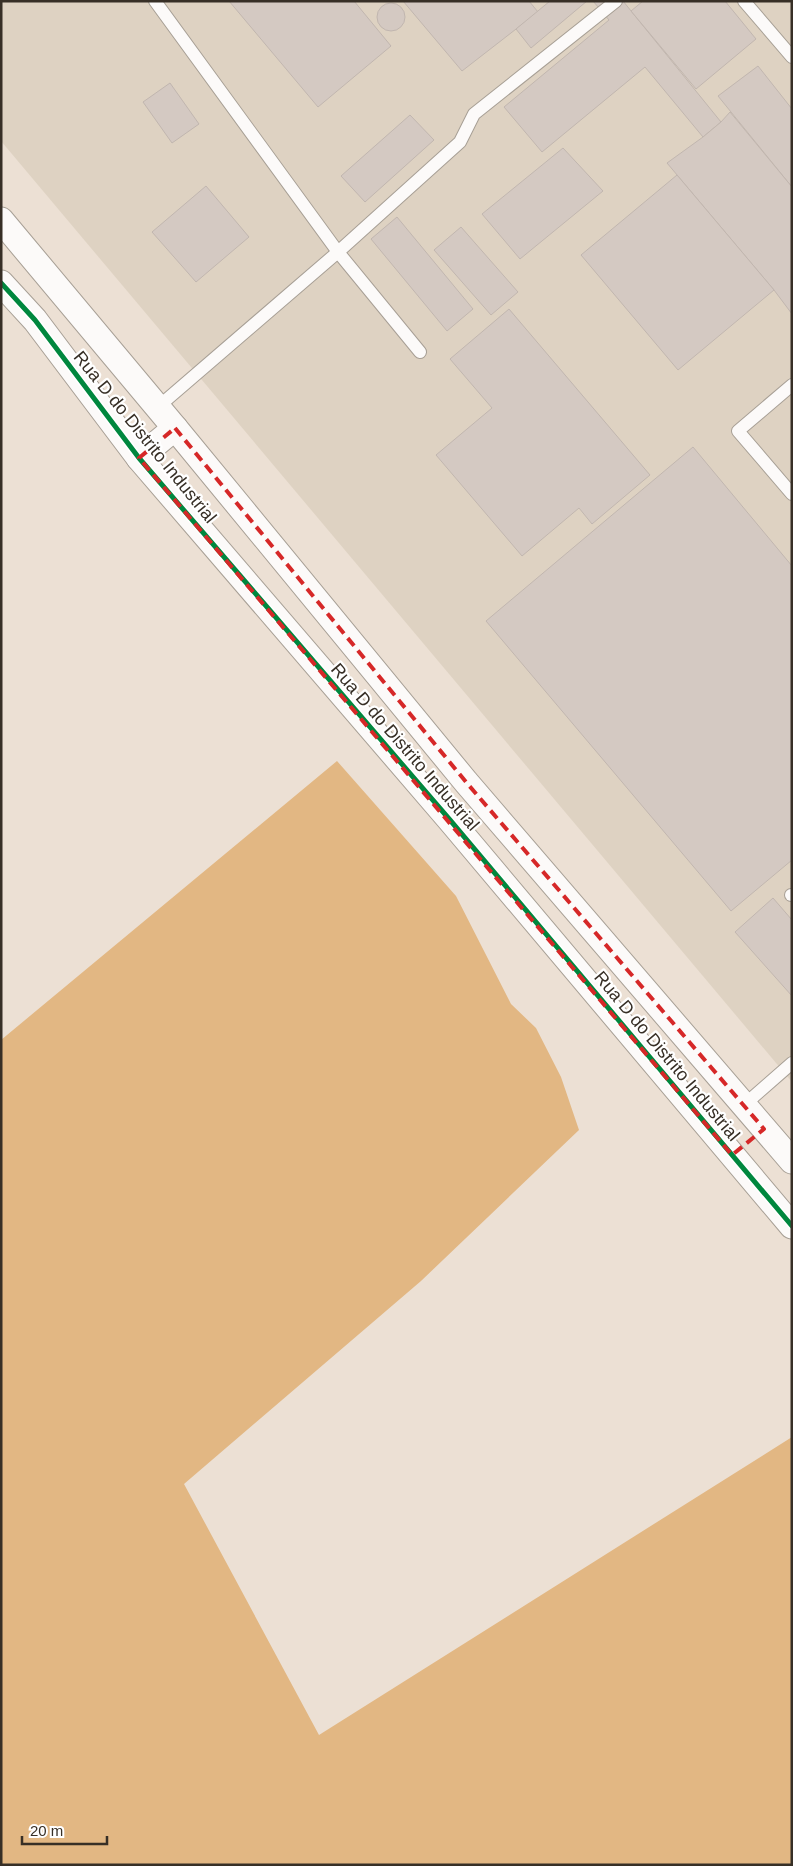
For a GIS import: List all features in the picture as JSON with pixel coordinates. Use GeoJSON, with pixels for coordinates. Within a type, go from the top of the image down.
{"type":"FeatureCollection","features":[{"type":"Feature","properties":{"kind":"street","name":"Rua D do Distrito Industrial"},"geometry":{"type":"LineString","coordinates":[[1,220],[158,407],[478,796],[792,1161]]}},
{"type":"Feature","properties":{"kind":"street","name":"Rua D do Distrito Industrial"},"geometry":{"type":"LineString","coordinates":[[1,283],[35,320],[139,458],[450,820],[792,1226]]}},
{"type":"Feature","properties":{"kind":"street"},"geometry":{"type":"LineString","coordinates":[[139,458],[175,428]]}},
{"type":"Feature","properties":{"kind":"street"},"geometry":{"type":"LineString","coordinates":[[450,820],[478,796]]}},
{"type":"Feature","properties":{"kind":"street"},"geometry":{"type":"LineString","coordinates":[[732,1155],[764,1129]]}},
{"type":"Feature","properties":{"kind":"lane"},"geometry":{"type":"LineString","coordinates":[[155,1],[338,252],[420,352]]}},
{"type":"Feature","properties":{"kind":"lane"},"geometry":{"type":"LineString","coordinates":[[158,407],[338,252],[460,142],[474,114],[616,1]]}},
{"type":"Feature","properties":{"kind":"lane"},"geometry":{"type":"LineString","coordinates":[[744,1],[792,57]]}},
{"type":"Feature","properties":{"kind":"lane"},"geometry":{"type":"LineString","coordinates":[[792,385],[738,431],[792,494]]}},
{"type":"Feature","properties":{"kind":"lane"},"geometry":{"type":"LineString","coordinates":[[744,1106],[792,1063]]}},
{"type":"Feature","properties":{"kind":"highlighted area"},"geometry":{"type":"Polygon","coordinates":[[[175,428],[466,782],[764,1129],[732,1155],[139,458],[175,428]]]}},
{"type":"Feature","properties":{"kind":"shaded area"},"geometry":{"type":"Polygon","coordinates":[[[1,1],[792,1],[792,1082],[1,141],[1,1]]]}},
{"type":"Feature","properties":{"kind":"shaded area"},"geometry":{"type":"Polygon","coordinates":[[[337,761],[456,896],[511,1004],[536,1028],[561,1077],[579,1130],[421,1281],[184,1484],[319,1735],[792,1437],[792,1865],[1,1865],[1,1040],[337,761]]]}},
{"type":"Feature","properties":{"kind":"building"},"geometry":{"type":"Polygon","coordinates":[[[229,1],[354,1],[391,46],[318,107],[229,1]]]}},
{"type":"Feature","properties":{"kind":"building"},"geometry":{"type":"Polygon","coordinates":[[[403,1],[529,1],[538,12],[462,71],[403,1]]]}},
{"type":"Feature","properties":{"kind":"building"},"geometry":{"type":"Polygon","coordinates":[[[550,1],[587,1],[531,48],[516,29],[550,1]]]}},
{"type":"Feature","properties":{"kind":"building"},"geometry":{"type":"Polygon","coordinates":[[[593,1],[623,1],[721,122],[703,137],[645,67],[542,152],[504,107],[609,20],[593,1]]]}},
{"type":"Feature","properties":{"kind":"building"},"geometry":{"type":"Polygon","coordinates":[[[643,1],[725,1],[756,39],[696,89],[631,11],[643,1]]]}},
{"type":"Feature","properties":{"kind":"building"},"geometry":{"type":"Polygon","coordinates":[[[391,3],[401,7],[405,17],[401,27],[391,31],[381,27],[377,17],[381,7],[391,3]]]}},
{"type":"Feature","properties":{"kind":"building"},"geometry":{"type":"Polygon","coordinates":[[[758,66],[792,109],[792,187],[718,96],[758,66]]]}},
{"type":"Feature","properties":{"kind":"building"},"geometry":{"type":"Polygon","coordinates":[[[170,83],[199,124],[172,143],[143,102],[170,83]]]}},
{"type":"Feature","properties":{"kind":"building"},"geometry":{"type":"Polygon","coordinates":[[[730,112],[792,187],[792,314],[667,163],[703,137],[730,112]]]}},
{"type":"Feature","properties":{"kind":"building"},"geometry":{"type":"Polygon","coordinates":[[[410,115],[434,140],[365,202],[341,176],[410,115]]]}},
{"type":"Feature","properties":{"kind":"building"},"geometry":{"type":"Polygon","coordinates":[[[563,148],[603,191],[520,259],[482,214],[563,148]]]}},
{"type":"Feature","properties":{"kind":"building"},"geometry":{"type":"Polygon","coordinates":[[[677,175],[774,290],[678,370],[581,255],[677,175]]]}},
{"type":"Feature","properties":{"kind":"building"},"geometry":{"type":"Polygon","coordinates":[[[206,186],[249,237],[196,282],[152,232],[206,186]]]}},
{"type":"Feature","properties":{"kind":"building"},"geometry":{"type":"Polygon","coordinates":[[[397,217],[473,309],[447,331],[371,239],[397,217]]]}},
{"type":"Feature","properties":{"kind":"building"},"geometry":{"type":"Polygon","coordinates":[[[461,227],[518,292],[491,315],[434,250],[461,227]]]}},
{"type":"Feature","properties":{"kind":"building"},"geometry":{"type":"Polygon","coordinates":[[[509,309],[650,475],[592,524],[579,508],[522,556],[436,455],[492,408],[450,359],[509,309]]]}},
{"type":"Feature","properties":{"kind":"building"},"geometry":{"type":"Polygon","coordinates":[[[693,447],[792,566],[792,860],[731,911],[486,621],[693,447]]]}},
{"type":"Feature","properties":{"kind":"building"},"geometry":{"type":"Polygon","coordinates":[[[773,898],[792,920],[792,996],[735,932],[773,898]]]}},
{"type":"Feature","properties":{"kind":"cycle path"},"geometry":{"type":"LineString","coordinates":[[1,283],[35,320],[139,458],[450,820],[792,1226]]}}]}
